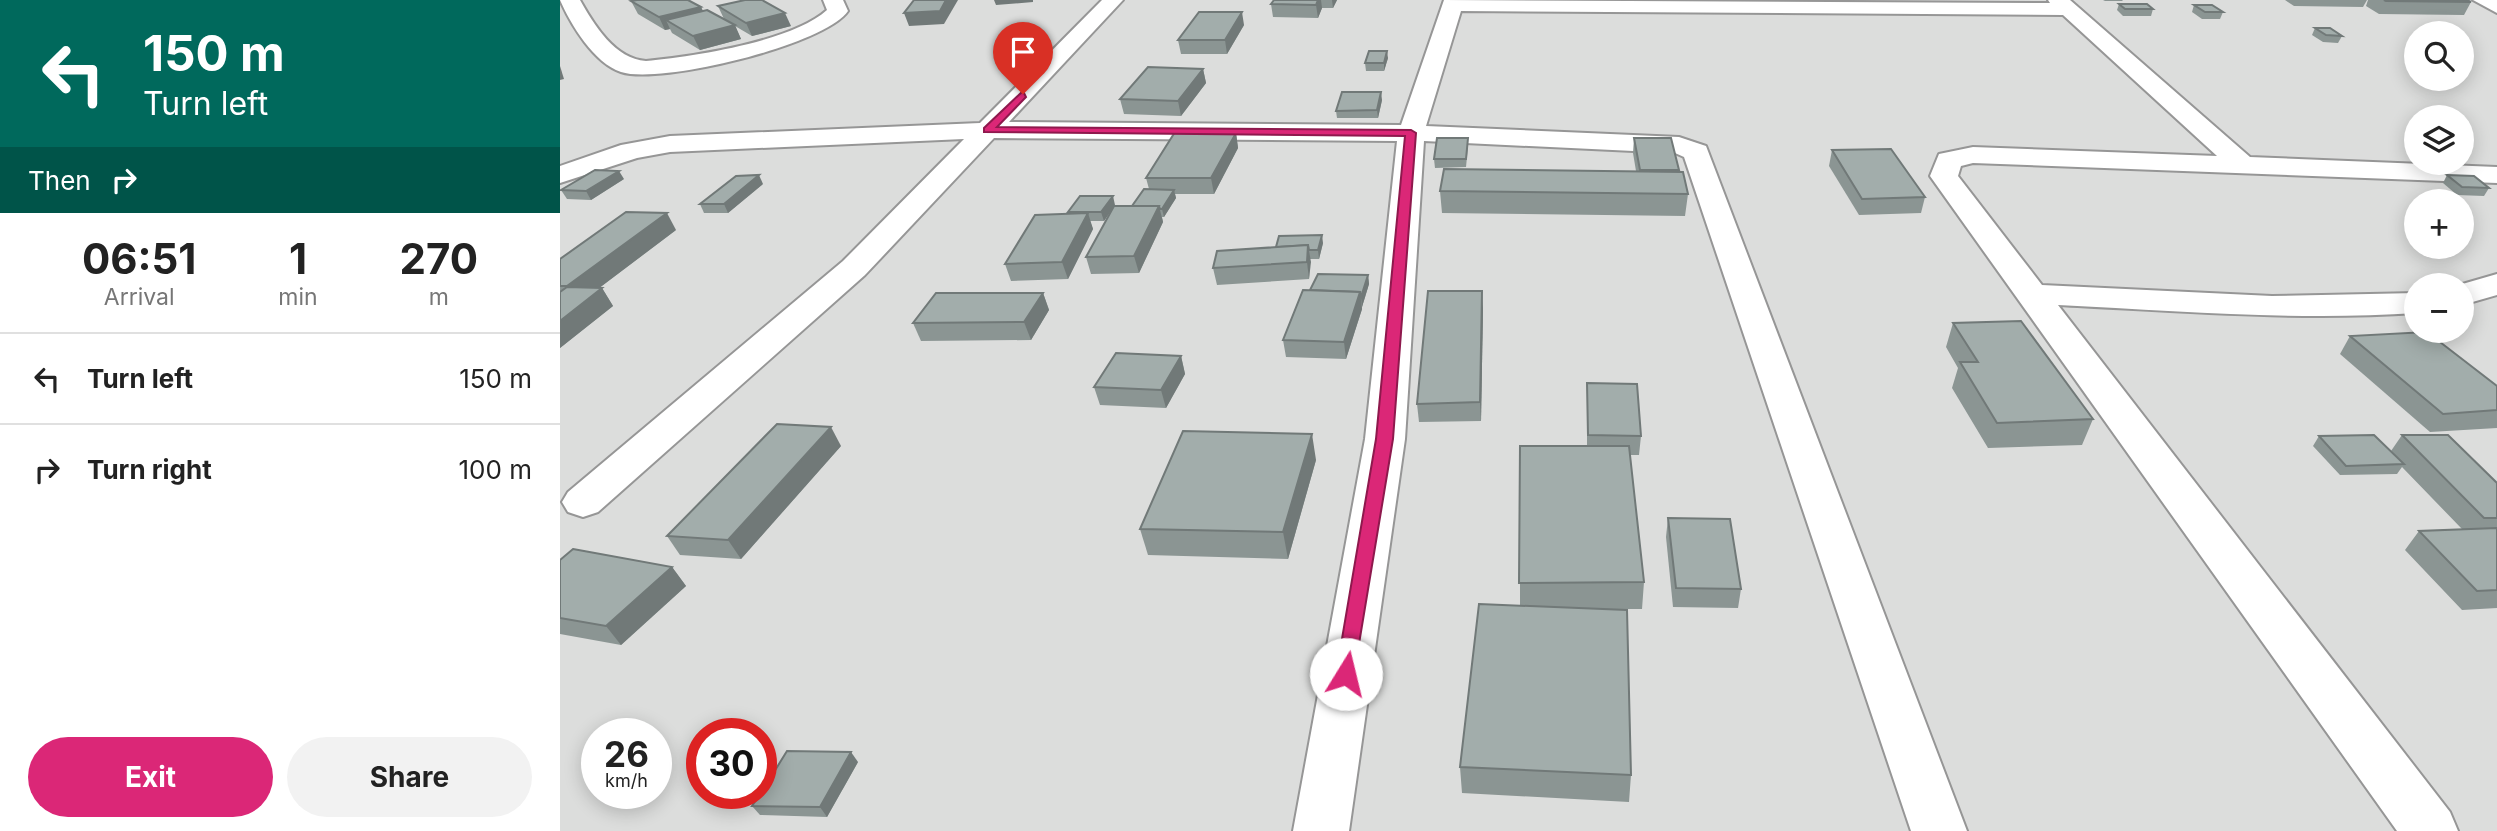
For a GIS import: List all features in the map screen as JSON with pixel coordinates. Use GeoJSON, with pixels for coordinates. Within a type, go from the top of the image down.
{"type":"FeatureCollection","features":[{"type":"Feature","properties":{"kind":"street"},"geometry":{"type":"LineString","coordinates":[[569,0],[576,14],[617,61],[630,68],[649,68],[759,46],[813,31],[836,15],[838,11],[832,0]]}},
{"type":"Feature","properties":{"kind":"street"},"geometry":{"type":"LineString","coordinates":[[583,502],[854,268],[1113,0]]}},
{"type":"Feature","properties":{"kind":"street"},"geometry":{"type":"LineString","coordinates":[[2483,0],[2497,7]]}},
{"type":"Feature","properties":{"kind":"street"},"geometry":{"type":"LineString","coordinates":[[1321,831],[1385,439],[1411,133],[1453,2],[2063,5],[2245,167]]}},
{"type":"Feature","properties":{"kind":"street"},"geometry":{"type":"LineString","coordinates":[[560,176],[573,163],[670,144],[988,130],[1411,133],[1679,145],[1696,152],[1939,831]]}},
{"type":"Feature","properties":{"kind":"street"},"geometry":{"type":"LineString","coordinates":[[2430,831],[1944,176],[1949,160],[1973,155],[2497,175]]}},
{"type":"Feature","properties":{"kind":"street"},"geometry":{"type":"LineString","coordinates":[[2474,291],[2497,284]]}},
{"type":"Feature","properties":{"kind":"street"},"geometry":{"type":"LineString","coordinates":[[2030,294],[2262,304],[2377,307],[2404,304]]}},
{"type":"Feature","properties":{"kind":"shaded area"},"geometry":{"type":"Polygon","coordinates":[[[560,0],[2477,0],[2497,11],[2497,831],[560,831],[560,0]]]}},
{"type":"Feature","properties":{"kind":"building"},"geometry":{"type":"Polygon","coordinates":[[[688,0],[701,7],[659,17],[631,1],[688,0]]]}},
{"type":"Feature","properties":{"kind":"building"},"geometry":{"type":"Polygon","coordinates":[[[745,0],[762,0],[785,13],[746,23],[718,6],[745,0]]]}},
{"type":"Feature","properties":{"kind":"building"},"geometry":{"type":"Polygon","coordinates":[[[914,0],[946,0],[940,11],[904,13],[914,0]]]}},
{"type":"Feature","properties":{"kind":"building"},"geometry":{"type":"Polygon","coordinates":[[[1274,0],[1318,0],[1316,5],[1271,4],[1274,0]]]}},
{"type":"Feature","properties":{"kind":"building"},"geometry":{"type":"Polygon","coordinates":[[[2384,0],[2467,0],[2471,2],[2386,1],[2384,0]]]}},
{"type":"Feature","properties":{"kind":"building"},"geometry":{"type":"Polygon","coordinates":[[[2119,4],[2147,4],[2153,9],[2125,9],[2119,4]]]}},
{"type":"Feature","properties":{"kind":"building"},"geometry":{"type":"Polygon","coordinates":[[[2194,5],[2212,5],[2223,12],[2205,12],[2194,5]]]}},
{"type":"Feature","properties":{"kind":"building"},"geometry":{"type":"Polygon","coordinates":[[[707,10],[735,25],[693,36],[666,20],[707,10]]]}},
{"type":"Feature","properties":{"kind":"building"},"geometry":{"type":"Polygon","coordinates":[[[1199,12],[1242,12],[1225,40],[1178,40],[1199,12]]]}},
{"type":"Feature","properties":{"kind":"building"},"geometry":{"type":"Polygon","coordinates":[[[2315,28],[2330,28],[2342,36],[2326,35],[2315,28]]]}},
{"type":"Feature","properties":{"kind":"building"},"geometry":{"type":"Polygon","coordinates":[[[1369,51],[1387,51],[1384,63],[1365,63],[1369,51]]]}},
{"type":"Feature","properties":{"kind":"building"},"geometry":{"type":"Polygon","coordinates":[[[1148,67],[1203,69],[1178,101],[1120,99],[1148,67]]]}},
{"type":"Feature","properties":{"kind":"building"},"geometry":{"type":"Polygon","coordinates":[[[1342,92],[1381,92],[1377,110],[1336,111],[1342,92]]]}},
{"type":"Feature","properties":{"kind":"building"},"geometry":{"type":"Polygon","coordinates":[[[1175,132],[1236,133],[1211,178],[1146,178],[1175,132]]]}},
{"type":"Feature","properties":{"kind":"building"},"geometry":{"type":"Polygon","coordinates":[[[1437,138],[1468,138],[1466,159],[1434,159],[1437,138]]]}},
{"type":"Feature","properties":{"kind":"building"},"geometry":{"type":"Polygon","coordinates":[[[1634,138],[1671,138],[1679,170],[1640,170],[1634,138]]]}},
{"type":"Feature","properties":{"kind":"building"},"geometry":{"type":"Polygon","coordinates":[[[1891,149],[1925,197],[1862,199],[1832,150],[1891,149]]]}},
{"type":"Feature","properties":{"kind":"building"},"geometry":{"type":"Polygon","coordinates":[[[1444,169],[1683,172],[1688,194],[1440,191],[1444,169]]]}},
{"type":"Feature","properties":{"kind":"building"},"geometry":{"type":"Polygon","coordinates":[[[595,170],[619,171],[586,191],[561,190],[595,170]]]}},
{"type":"Feature","properties":{"kind":"building"},"geometry":{"type":"Polygon","coordinates":[[[759,175],[724,204],[700,204],[736,176],[759,175]]]}},
{"type":"Feature","properties":{"kind":"building"},"geometry":{"type":"Polygon","coordinates":[[[2447,175],[2474,176],[2489,188],[2462,187],[2447,175]]]}},
{"type":"Feature","properties":{"kind":"building"},"geometry":{"type":"Polygon","coordinates":[[[1144,189],[1174,190],[1162,209],[1159,206],[1132,206],[1144,189]]]}},
{"type":"Feature","properties":{"kind":"building"},"geometry":{"type":"Polygon","coordinates":[[[1080,196],[1113,196],[1101,212],[1068,212],[1080,196]]]}},
{"type":"Feature","properties":{"kind":"building"},"geometry":{"type":"Polygon","coordinates":[[[1114,206],[1159,206],[1134,256],[1086,257],[1114,206]]]}},
{"type":"Feature","properties":{"kind":"building"},"geometry":{"type":"Polygon","coordinates":[[[626,212],[667,213],[567,286],[560,286],[560,259],[626,212]]]}},
{"type":"Feature","properties":{"kind":"building"},"geometry":{"type":"Polygon","coordinates":[[[1088,213],[1062,262],[1005,264],[1035,215],[1088,213]]]}},
{"type":"Feature","properties":{"kind":"building"},"geometry":{"type":"Polygon","coordinates":[[[1322,235],[1318,250],[1309,250],[1308,245],[1276,247],[1279,236],[1322,235]]]}},
{"type":"Feature","properties":{"kind":"building"},"geometry":{"type":"Polygon","coordinates":[[[1308,245],[1307,262],[1213,268],[1217,251],[1308,245]]]}},
{"type":"Feature","properties":{"kind":"building"},"geometry":{"type":"Polygon","coordinates":[[[1318,274],[1368,275],[1361,297],[1360,292],[1310,290],[1318,274]]]}},
{"type":"Feature","properties":{"kind":"building"},"geometry":{"type":"Polygon","coordinates":[[[567,287],[602,288],[560,321],[560,292],[567,287]]]}},
{"type":"Feature","properties":{"kind":"building"},"geometry":{"type":"Polygon","coordinates":[[[1303,290],[1360,292],[1344,342],[1283,340],[1303,290]]]}},
{"type":"Feature","properties":{"kind":"building"},"geometry":{"type":"Polygon","coordinates":[[[1428,291],[1482,291],[1480,402],[1417,404],[1428,291]]]}},
{"type":"Feature","properties":{"kind":"building"},"geometry":{"type":"Polygon","coordinates":[[[936,293],[1043,293],[1024,322],[913,323],[936,293]]]}},
{"type":"Feature","properties":{"kind":"building"},"geometry":{"type":"Polygon","coordinates":[[[2021,321],[2093,419],[1997,423],[1960,362],[1978,362],[1953,323],[2021,321]]]}},
{"type":"Feature","properties":{"kind":"building"},"geometry":{"type":"Polygon","coordinates":[[[2404,333],[2404,343],[2441,343],[2497,386],[2497,410],[2443,414],[2350,336],[2404,333]]]}},
{"type":"Feature","properties":{"kind":"building"},"geometry":{"type":"Polygon","coordinates":[[[1116,353],[1181,356],[1161,390],[1094,387],[1116,353]]]}},
{"type":"Feature","properties":{"kind":"building"},"geometry":{"type":"Polygon","coordinates":[[[1587,383],[1637,384],[1641,436],[1588,435],[1587,383]]]}},
{"type":"Feature","properties":{"kind":"building"},"geometry":{"type":"Polygon","coordinates":[[[777,424],[831,427],[728,540],[667,536],[777,424]]]}},
{"type":"Feature","properties":{"kind":"building"},"geometry":{"type":"Polygon","coordinates":[[[1183,431],[1312,434],[1283,532],[1140,529],[1183,431]]]}},
{"type":"Feature","properties":{"kind":"building"},"geometry":{"type":"Polygon","coordinates":[[[2374,435],[2404,464],[2346,466],[2319,436],[2374,435]]]}},
{"type":"Feature","properties":{"kind":"building"},"geometry":{"type":"Polygon","coordinates":[[[2402,435],[2448,435],[2497,483],[2497,518],[2484,518],[2402,435]]]}},
{"type":"Feature","properties":{"kind":"building"},"geometry":{"type":"Polygon","coordinates":[[[1520,446],[1629,446],[1644,582],[1519,583],[1520,446]]]}},
{"type":"Feature","properties":{"kind":"building"},"geometry":{"type":"Polygon","coordinates":[[[1668,518],[1730,519],[1741,589],[1676,588],[1668,518]]]}},
{"type":"Feature","properties":{"kind":"building"},"geometry":{"type":"Polygon","coordinates":[[[2497,528],[2497,590],[2477,591],[2419,531],[2497,528]]]}},
{"type":"Feature","properties":{"kind":"building"},"geometry":{"type":"Polygon","coordinates":[[[573,549],[672,567],[606,626],[560,618],[560,560],[573,549]]]}},
{"type":"Feature","properties":{"kind":"building"},"geometry":{"type":"Polygon","coordinates":[[[1479,604],[1627,610],[1631,775],[1460,767],[1479,604]]]}},
{"type":"Feature","properties":{"kind":"building"},"geometry":{"type":"Polygon","coordinates":[[[787,751],[851,752],[820,807],[777,806],[777,767],[787,751]]]}},
{"type":"Feature","properties":{"kind":"route"},"geometry":{"type":"LineString","coordinates":[[1023,94],[988,130],[1411,133],[1385,439],[1346,674]]}}]}
